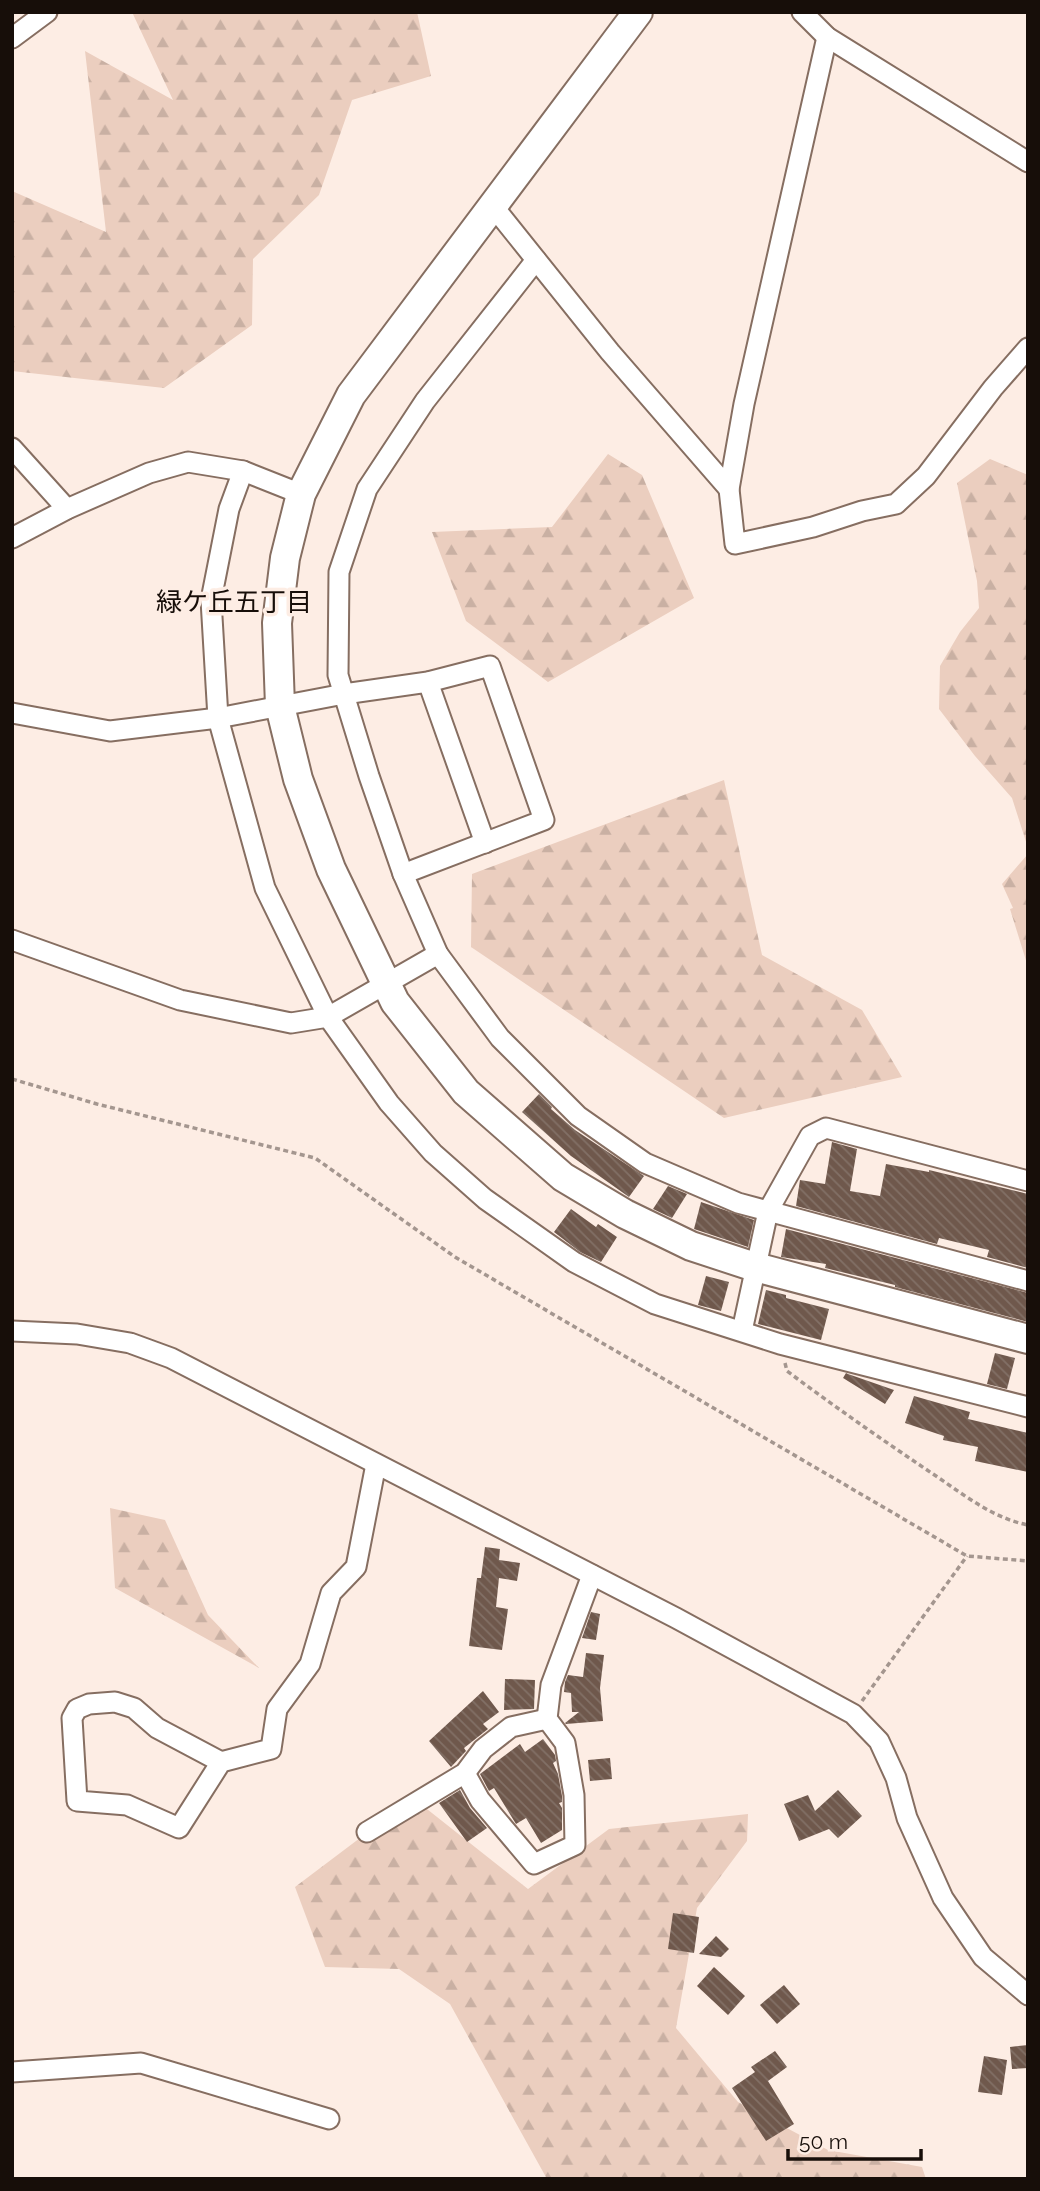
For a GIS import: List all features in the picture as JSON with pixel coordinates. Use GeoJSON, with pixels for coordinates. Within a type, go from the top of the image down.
{"type":"FeatureCollection","features":[{"type":"Feature","properties":{"kind":"street"},"geometry":{"type":"LineString","coordinates":[[12,38],[47,12]]}},
{"type":"Feature","properties":{"kind":"street"},"geometry":{"type":"LineString","coordinates":[[638,12],[351,395],[301,494],[285,558],[277,623],[280,706],[298,779],[331,869],[395,1002],[466,1092],[563,1177],[625,1214],[691,1246],[755,1267],[1028,1339]]}},
{"type":"Feature","properties":{"kind":"street"},"geometry":{"type":"LineString","coordinates":[[802,12],[827,37],[1028,162]]}},
{"type":"Feature","properties":{"kind":"street"},"geometry":{"type":"LineString","coordinates":[[827,37],[744,404],[729,489],[735,544],[813,527],[862,511],[896,504],[926,476],[993,388],[1028,348]]}},
{"type":"Feature","properties":{"kind":"street"},"geometry":{"type":"LineString","coordinates":[[493,206],[610,352],[729,489]]}},
{"type":"Feature","properties":{"kind":"street"},"geometry":{"type":"LineString","coordinates":[[536,260],[425,401],[367,489],[339,572],[338,675],[402,874],[438,954],[500,1038],[578,1116],[645,1163],[738,1203],[1028,1280]]}},
{"type":"Feature","properties":{"kind":"street"},"geometry":{"type":"LineString","coordinates":[[12,448],[67,509]]}},
{"type":"Feature","properties":{"kind":"street"},"geometry":{"type":"LineString","coordinates":[[12,538],[67,509],[149,473],[188,462],[243,471],[301,494]]}},
{"type":"Feature","properties":{"kind":"street"},"geometry":{"type":"LineString","coordinates":[[243,471],[229,509],[211,600],[218,718],[265,888],[328,1017],[389,1104],[433,1153],[485,1199],[574,1262],[655,1304],[780,1344],[1028,1407]]}},
{"type":"Feature","properties":{"kind":"street"},"geometry":{"type":"LineString","coordinates":[[12,713],[110,731],[218,718],[344,694],[428,682],[490,666],[544,820],[402,874]]}},
{"type":"Feature","properties":{"kind":"street"},"geometry":{"type":"LineString","coordinates":[[428,682],[485,843]]}},
{"type":"Feature","properties":{"kind":"street"},"geometry":{"type":"LineString","coordinates":[[12,940],[180,1000],[291,1023],[328,1017],[438,954]]}},
{"type":"Feature","properties":{"kind":"street"},"geometry":{"type":"LineString","coordinates":[[741,1331],[768,1211],[810,1136],[826,1128],[1028,1181]]}},
{"type":"Feature","properties":{"kind":"street"},"geometry":{"type":"LineString","coordinates":[[12,1331],[78,1334],[130,1343],[172,1359],[592,1575],[853,1714],[879,1741],[896,1778],[907,1818],[943,1898],[983,1957],[1028,1995]]}},
{"type":"Feature","properties":{"kind":"street"},"geometry":{"type":"LineString","coordinates":[[221,1762],[179,1828],[127,1805],[77,1801],[72,1718],[77,1709],[89,1704],[115,1702],[134,1708],[157,1728],[221,1762],[271,1749],[277,1709],[310,1664],[331,1593],[356,1567],[376,1464]]}},
{"type":"Feature","properties":{"kind":"street"},"geometry":{"type":"LineString","coordinates":[[465,1773],[480,1800],[534,1864],[575,1845],[574,1796],[565,1743],[547,1718],[551,1685],[592,1575]]}},
{"type":"Feature","properties":{"kind":"street"},"geometry":{"type":"LineString","coordinates":[[367,1832],[465,1773],[483,1749],[511,1727],[547,1718]]}},
{"type":"Feature","properties":{"kind":"street"},"geometry":{"type":"LineString","coordinates":[[12,2073],[141,2063],[329,2119]]}},
{"type":"Feature","properties":{"kind":"path"},"geometry":{"type":"LineString","coordinates":[[12,1079],[97,1104],[315,1158],[455,1256],[967,1556],[1028,1561]]}},
{"type":"Feature","properties":{"kind":"path"},"geometry":{"type":"LineString","coordinates":[[780,1344],[787,1371],[852,1419],[983,1507],[1008,1521],[1028,1525]]}},
{"type":"Feature","properties":{"kind":"path"},"geometry":{"type":"LineString","coordinates":[[853,1714],[967,1556]]}},
{"type":"Feature","properties":{"kind":"green space"},"geometry":{"type":"Polygon","coordinates":[[[132,12],[417,12],[431,76],[352,100],[319,195],[253,259],[252,325],[164,388],[12,371],[12,191],[106,232],[85,51],[173,100],[132,12]]]}},
{"type":"Feature","properties":{"kind":"green space"},"geometry":{"type":"Polygon","coordinates":[[[608,454],[642,475],[694,598],[548,682],[466,621],[432,532],[552,527],[608,454]]]}},
{"type":"Feature","properties":{"kind":"green space"},"geometry":{"type":"Polygon","coordinates":[[[990,459],[1028,475],[1028,848],[1012,798],[939,709],[940,666],[960,632],[979,608],[977,581],[957,483],[990,459]]]}},
{"type":"Feature","properties":{"kind":"green space"},"geometry":{"type":"Polygon","coordinates":[[[724,780],[762,955],[862,1010],[902,1077],[724,1118],[471,947],[472,874],[724,780]]]}},
{"type":"Feature","properties":{"kind":"green space"},"geometry":{"type":"Polygon","coordinates":[[[1028,854],[1028,967],[1010,909],[1013,908],[1002,884],[1028,854]]]}},
{"type":"Feature","properties":{"kind":"green space"},"geometry":{"type":"Polygon","coordinates":[[[110,1508],[165,1520],[208,1615],[259,1668],[115,1588],[110,1508]]]}},
{"type":"Feature","properties":{"kind":"green space"},"geometry":{"type":"Polygon","coordinates":[[[413,1798],[528,1889],[609,1829],[748,1814],[747,1841],[697,1908],[676,2028],[738,2102],[828,2150],[922,2167],[926,2179],[547,2179],[450,2004],[399,1969],[325,1967],[295,1887],[413,1798]]]}},
{"type":"Feature","properties":{"kind":"building"},"geometry":{"type":"Polygon","coordinates":[[[539,1094],[551,1109],[575,1130],[644,1176],[629,1197],[571,1156],[522,1112],[539,1094]]]}},
{"type":"Feature","properties":{"kind":"building"},"geometry":{"type":"Polygon","coordinates":[[[832,1142],[857,1149],[850,1191],[880,1196],[886,1164],[929,1170],[1028,1194],[1028,1268],[987,1257],[989,1250],[939,1238],[937,1244],[796,1206],[800,1180],[825,1184],[832,1142]]]}},
{"type":"Feature","properties":{"kind":"building"},"geometry":{"type":"Polygon","coordinates":[[[668,1186],[687,1194],[672,1218],[653,1209],[668,1186]]]}},
{"type":"Feature","properties":{"kind":"building"},"geometry":{"type":"Polygon","coordinates":[[[701,1202],[754,1220],[748,1247],[694,1229],[701,1202]]]}},
{"type":"Feature","properties":{"kind":"building"},"geometry":{"type":"Polygon","coordinates":[[[571,1209],[596,1227],[598,1224],[617,1237],[601,1262],[580,1252],[554,1232],[571,1209]]]}},
{"type":"Feature","properties":{"kind":"building"},"geometry":{"type":"Polygon","coordinates":[[[786,1229],[1028,1293],[1028,1322],[825,1268],[826,1264],[781,1257],[786,1229]]]}},
{"type":"Feature","properties":{"kind":"building"},"geometry":{"type":"Polygon","coordinates":[[[706,1276],[729,1282],[721,1311],[698,1305],[706,1276]]]}},
{"type":"Feature","properties":{"kind":"building"},"geometry":{"type":"Polygon","coordinates":[[[766,1290],[829,1309],[821,1340],[758,1324],[766,1290]]]}},
{"type":"Feature","properties":{"kind":"building"},"geometry":{"type":"Polygon","coordinates":[[[995,1353],[1015,1358],[1007,1389],[987,1384],[995,1353]]]}},
{"type":"Feature","properties":{"kind":"building"},"geometry":{"type":"Polygon","coordinates":[[[846,1373],[894,1390],[885,1404],[843,1378],[846,1373]]]}},
{"type":"Feature","properties":{"kind":"building"},"geometry":{"type":"Polygon","coordinates":[[[914,1396],[970,1412],[968,1419],[1028,1433],[1028,1472],[975,1461],[978,1447],[943,1440],[944,1436],[905,1423],[914,1396]]]}},
{"type":"Feature","properties":{"kind":"building"},"geometry":{"type":"Polygon","coordinates":[[[485,1547],[500,1549],[499,1560],[520,1563],[517,1581],[499,1578],[496,1607],[508,1609],[502,1650],[469,1646],[477,1578],[481,1578],[485,1547]]]}},
{"type":"Feature","properties":{"kind":"building"},"geometry":{"type":"Polygon","coordinates":[[[591,1612],[600,1614],[596,1640],[582,1638],[591,1612]]]}},
{"type":"Feature","properties":{"kind":"building"},"geometry":{"type":"Polygon","coordinates":[[[586,1653],[604,1655],[600,1688],[603,1721],[566,1724],[579,1712],[572,1712],[571,1693],[564,1692],[565,1682],[568,1675],[583,1677],[586,1653]]]}},
{"type":"Feature","properties":{"kind":"building"},"geometry":{"type":"Polygon","coordinates":[[[505,1679],[535,1680],[534,1709],[504,1710],[505,1679]]]}},
{"type":"Feature","properties":{"kind":"building"},"geometry":{"type":"Polygon","coordinates":[[[483,1691],[499,1712],[483,1724],[488,1729],[464,1748],[466,1751],[451,1767],[429,1741],[483,1691]]]}},
{"type":"Feature","properties":{"kind":"building"},"geometry":{"type":"Polygon","coordinates":[[[543,1739],[555,1755],[556,1761],[553,1763],[562,1796],[562,1802],[559,1803],[562,1808],[562,1830],[541,1843],[526,1818],[516,1824],[494,1788],[489,1791],[480,1774],[520,1744],[525,1752],[543,1739]]]}},
{"type":"Feature","properties":{"kind":"building"},"geometry":{"type":"Polygon","coordinates":[[[610,1758],[612,1779],[590,1781],[588,1760],[610,1758]]]}},
{"type":"Feature","properties":{"kind":"building"},"geometry":{"type":"Polygon","coordinates":[[[460,1790],[470,1808],[487,1828],[467,1842],[439,1803],[460,1790]]]}},
{"type":"Feature","properties":{"kind":"building"},"geometry":{"type":"Polygon","coordinates":[[[838,1790],[862,1816],[838,1838],[829,1829],[799,1841],[784,1804],[808,1795],[815,1811],[838,1790]]]}},
{"type":"Feature","properties":{"kind":"building"},"geometry":{"type":"Polygon","coordinates":[[[673,1913],[699,1917],[694,1953],[668,1949],[673,1913]]]}},
{"type":"Feature","properties":{"kind":"building"},"geometry":{"type":"Polygon","coordinates":[[[716,1936],[729,1949],[721,1957],[699,1954],[716,1936]]]}},
{"type":"Feature","properties":{"kind":"building"},"geometry":{"type":"Polygon","coordinates":[[[714,1967],[745,1996],[728,2015],[697,1986],[714,1967]]]}},
{"type":"Feature","properties":{"kind":"building"},"geometry":{"type":"Polygon","coordinates":[[[784,1985],[800,2004],[777,2024],[760,2005],[784,1985]]]}},
{"type":"Feature","properties":{"kind":"building"},"geometry":{"type":"Polygon","coordinates":[[[1028,2045],[1028,2068],[1012,2069],[1010,2047],[1028,2045]]]}},
{"type":"Feature","properties":{"kind":"building"},"geometry":{"type":"Polygon","coordinates":[[[775,2051],[787,2067],[768,2081],[794,2124],[766,2141],[732,2088],[755,2072],[751,2067],[775,2051]]]}},
{"type":"Feature","properties":{"kind":"building"},"geometry":{"type":"Polygon","coordinates":[[[984,2056],[1007,2060],[1002,2095],[978,2092],[984,2056]]]}},
{"type":"Feature","properties":{"kind":"district","name":"緑ケ丘五丁目"},"geometry":{"type":"Point","coordinates":[234,602]}}]}
